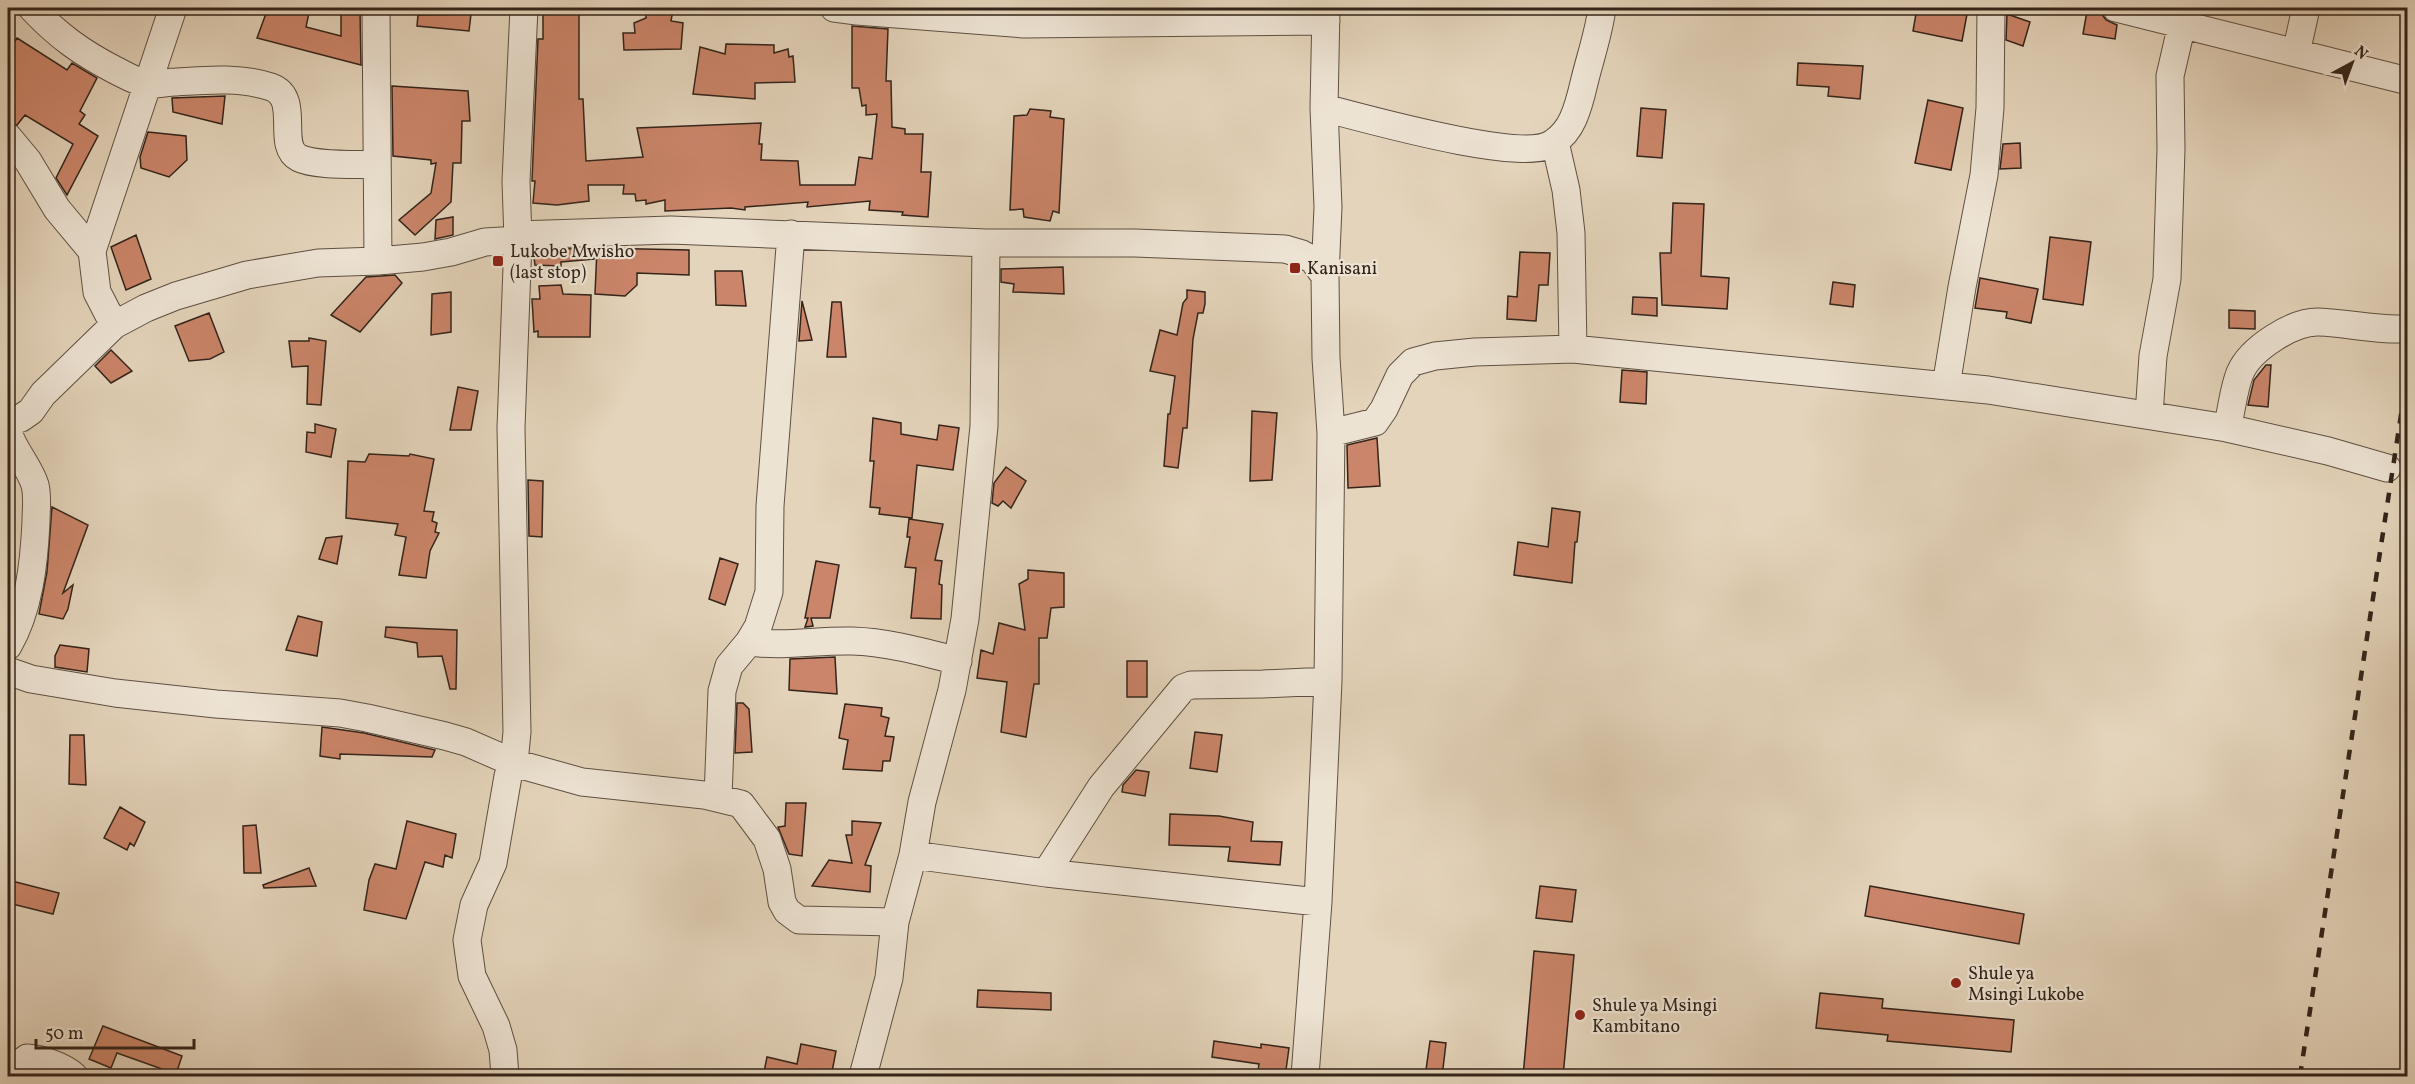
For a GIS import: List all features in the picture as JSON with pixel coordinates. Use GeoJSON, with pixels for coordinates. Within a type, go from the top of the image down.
{"type":"FeatureCollection","features":[{"type":"Feature","properties":{"kind":"street"},"geometry":{"type":"LineString","coordinates":[[32,8],[48,26],[79,51],[124,75],[148,84],[233,80],[270,87],[278,91],[285,100],[290,144],[296,156],[309,161],[376,165]]}},
{"type":"Feature","properties":{"kind":"street"},"geometry":{"type":"LineString","coordinates":[[114,325],[97,292],[92,251],[173,8]]}},
{"type":"Feature","properties":{"kind":"street"},"geometry":{"type":"LineString","coordinates":[[376,8],[378,261]]}},
{"type":"Feature","properties":{"kind":"street"},"geometry":{"type":"LineString","coordinates":[[505,1077],[501,1042],[496,1026],[472,976],[467,940],[474,905],[492,863],[508,776],[514,763],[517,732],[511,428],[518,237],[517,170],[524,8]]}},
{"type":"Feature","properties":{"kind":"street"},"geometry":{"type":"LineString","coordinates":[[834,8],[1024,24],[1326,14],[1324,108],[1328,207],[1325,276],[1326,358],[1331,433],[1328,681],[1318,902],[1305,1077]]}},
{"type":"Feature","properties":{"kind":"street"},"geometry":{"type":"LineString","coordinates":[[1324,108],[1472,143],[1536,148],[1548,146],[1568,128],[1576,113],[1598,33],[1602,8]]}},
{"type":"Feature","properties":{"kind":"street"},"geometry":{"type":"LineString","coordinates":[[1946,386],[1964,275],[1984,175],[1990,108],[1991,8]]}},
{"type":"Feature","properties":{"kind":"street"},"geometry":{"type":"LineString","coordinates":[[2116,8],[2408,81]]}},
{"type":"Feature","properties":{"kind":"street"},"geometry":{"type":"LineString","coordinates":[[2295,53],[2306,8]]}},
{"type":"Feature","properties":{"kind":"street"},"geometry":{"type":"LineString","coordinates":[[2149,415],[2153,356],[2167,279],[2171,149],[2170,76],[2182,24]]}},
{"type":"Feature","properties":{"kind":"street"},"geometry":{"type":"LineString","coordinates":[[8,137],[31,166],[57,209],[92,251]]}},
{"type":"Feature","properties":{"kind":"street"},"geometry":{"type":"LineString","coordinates":[[1555,142],[1566,190],[1571,233],[1573,349]]}},
{"type":"Feature","properties":{"kind":"street"},"geometry":{"type":"LineString","coordinates":[[8,422],[21,418],[31,411],[43,394],[114,325],[146,308],[247,275],[318,263],[378,261],[451,252],[485,242],[518,237],[671,230],[986,243],[1135,243],[1285,249],[1310,258],[1325,276]]}},
{"type":"Feature","properties":{"kind":"street"},"geometry":{"type":"LineString","coordinates":[[718,798],[722,691],[725,675],[733,660],[749,642],[763,616],[769,592],[770,506],[791,234]]}},
{"type":"Feature","properties":{"kind":"street"},"geometry":{"type":"LineString","coordinates":[[863,1077],[889,978],[895,922],[913,855],[922,802],[958,661],[971,578],[984,426],[986,243]]}},
{"type":"Feature","properties":{"kind":"street"},"geometry":{"type":"LineString","coordinates":[[2228,428],[2241,370],[2255,353],[2285,331],[2308,322],[2348,323],[2386,330],[2402,329]]}},
{"type":"Feature","properties":{"kind":"street"},"geometry":{"type":"LineString","coordinates":[[1331,433],[1375,422],[1384,409],[1400,375],[1413,362],[1435,356],[1475,352],[1573,349],[1988,390],[2228,428],[2328,451],[2387,468]]}},
{"type":"Feature","properties":{"kind":"street"},"geometry":{"type":"LineString","coordinates":[[8,432],[13,449],[29,473],[37,497],[35,537],[26,600],[19,626],[8,646]]}},
{"type":"Feature","properties":{"kind":"street"},"geometry":{"type":"LineString","coordinates":[[749,642],[795,645],[849,641],[870,642],[908,648],[958,661]]}},
{"type":"Feature","properties":{"kind":"street"},"geometry":{"type":"LineString","coordinates":[[8,671],[31,679],[115,693],[216,704],[340,713],[406,725],[466,742],[514,763],[582,782],[718,798],[741,804],[767,839],[777,869],[782,902],[787,911],[799,920],[895,922]]}},
{"type":"Feature","properties":{"kind":"street"},"geometry":{"type":"LineString","coordinates":[[1046,873],[1101,787],[1183,688],[1191,685],[1328,681]]}},
{"type":"Feature","properties":{"kind":"street"},"geometry":{"type":"LineString","coordinates":[[913,855],[1046,873],[1318,902]]}},
{"type":"Feature","properties":{"kind":"street"},"geometry":{"type":"LineString","coordinates":[[16,1077],[21,1063],[27,1058],[37,1058],[70,1072],[74,1077]]}},
{"type":"Feature","properties":{"kind":"building"},"geometry":{"type":"Polygon","coordinates":[[[268,8],[310,8],[306,27],[341,36],[341,12],[360,11],[361,65],[257,38],[268,8]]]}},
{"type":"Feature","properties":{"kind":"building"},"geometry":{"type":"Polygon","coordinates":[[[543,8],[579,8],[579,99],[583,99],[586,161],[643,157],[637,128],[761,123],[759,144],[762,144],[761,160],[798,161],[800,185],[855,185],[859,157],[872,159],[877,114],[866,115],[866,105],[862,106],[859,88],[852,88],[852,26],[888,29],[886,81],[891,81],[892,127],[905,129],[905,134],[923,134],[921,172],[931,172],[928,217],[902,215],[903,212],[869,210],[870,201],[807,207],[808,202],[745,207],[745,210],[731,208],[665,211],[665,200],[646,204],[646,200],[636,201],[635,194],[623,194],[624,185],[588,185],[589,201],[557,205],[533,203],[538,39],[543,39],[543,8]]]}},
{"type":"Feature","properties":{"kind":"building"},"geometry":{"type":"Polygon","coordinates":[[[646,8],[673,10],[671,21],[683,23],[681,49],[624,50],[623,33],[635,33],[634,23],[646,18],[646,8]]]}},
{"type":"Feature","properties":{"kind":"building"},"geometry":{"type":"Polygon","coordinates":[[[1917,8],[1934,8],[1967,14],[1962,41],[1913,31],[1917,8]]]}},
{"type":"Feature","properties":{"kind":"building"},"geometry":{"type":"Polygon","coordinates":[[[2087,11],[2101,13],[2106,20],[2117,25],[2115,39],[2083,34],[2087,11]]]}},
{"type":"Feature","properties":{"kind":"building"},"geometry":{"type":"Polygon","coordinates":[[[471,14],[469,31],[417,26],[418,15],[471,14]]]}},
{"type":"Feature","properties":{"kind":"building"},"geometry":{"type":"Polygon","coordinates":[[[2007,14],[2030,22],[2023,46],[2006,40],[2007,14]]]}},
{"type":"Feature","properties":{"kind":"building"},"geometry":{"type":"Polygon","coordinates":[[[17,38],[67,70],[72,63],[97,78],[80,111],[85,115],[79,124],[98,136],[67,195],[56,178],[73,144],[25,115],[17,125],[8,122],[8,52],[17,38]]]}},
{"type":"Feature","properties":{"kind":"building"},"geometry":{"type":"Polygon","coordinates":[[[726,44],[774,45],[774,53],[788,49],[789,57],[793,56],[795,82],[755,83],[755,99],[693,94],[700,47],[725,54],[726,44]]]}},
{"type":"Feature","properties":{"kind":"building"},"geometry":{"type":"Polygon","coordinates":[[[1798,63],[1863,66],[1860,99],[1828,96],[1829,87],[1797,85],[1798,63]]]}},
{"type":"Feature","properties":{"kind":"building"},"geometry":{"type":"Polygon","coordinates":[[[392,86],[468,91],[470,121],[462,121],[461,163],[453,163],[451,202],[415,235],[399,220],[431,193],[436,163],[431,164],[431,160],[393,156],[392,86]]]}},
{"type":"Feature","properties":{"kind":"building"},"geometry":{"type":"Polygon","coordinates":[[[225,96],[222,124],[173,112],[172,98],[225,96]]]}},
{"type":"Feature","properties":{"kind":"building"},"geometry":{"type":"Polygon","coordinates":[[[1928,100],[1963,108],[1951,170],[1915,163],[1928,100]]]}},
{"type":"Feature","properties":{"kind":"building"},"geometry":{"type":"Polygon","coordinates":[[[1641,108],[1666,110],[1662,158],[1637,156],[1641,108]]]}},
{"type":"Feature","properties":{"kind":"building"},"geometry":{"type":"Polygon","coordinates":[[[1030,109],[1051,111],[1050,117],[1064,119],[1059,213],[1053,211],[1050,221],[1024,217],[1023,209],[1010,210],[1014,116],[1027,115],[1030,109]]]}},
{"type":"Feature","properties":{"kind":"building"},"geometry":{"type":"Polygon","coordinates":[[[148,132],[186,136],[187,160],[169,177],[141,168],[140,157],[148,132]]]}},
{"type":"Feature","properties":{"kind":"building"},"geometry":{"type":"Polygon","coordinates":[[[2020,143],[2021,168],[2000,169],[2003,144],[2020,143]]]}},
{"type":"Feature","properties":{"kind":"building"},"geometry":{"type":"Polygon","coordinates":[[[1673,203],[1704,204],[1701,276],[1729,278],[1727,309],[1662,305],[1660,253],[1671,253],[1673,203]]]}},
{"type":"Feature","properties":{"kind":"building"},"geometry":{"type":"Polygon","coordinates":[[[453,217],[453,235],[435,239],[436,220],[453,217]]]}},
{"type":"Feature","properties":{"kind":"building"},"geometry":{"type":"Polygon","coordinates":[[[136,235],[151,279],[126,290],[111,247],[136,235]]]}},
{"type":"Feature","properties":{"kind":"building"},"geometry":{"type":"Polygon","coordinates":[[[2050,237],[2091,242],[2083,305],[2043,299],[2050,237]]]}},
{"type":"Feature","properties":{"kind":"building"},"geometry":{"type":"Polygon","coordinates":[[[595,248],[594,259],[561,262],[561,266],[535,265],[533,250],[595,248]]]}},
{"type":"Feature","properties":{"kind":"building"},"geometry":{"type":"Polygon","coordinates":[[[597,248],[689,250],[689,275],[637,273],[637,285],[625,296],[595,294],[597,248]]]}},
{"type":"Feature","properties":{"kind":"building"},"geometry":{"type":"Polygon","coordinates":[[[1520,252],[1550,253],[1548,285],[1539,285],[1536,321],[1507,319],[1508,296],[1517,297],[1520,252]]]}},
{"type":"Feature","properties":{"kind":"building"},"geometry":{"type":"Polygon","coordinates":[[[1063,267],[1064,294],[1013,292],[1014,284],[1001,282],[1001,269],[1063,267]]]}},
{"type":"Feature","properties":{"kind":"building"},"geometry":{"type":"Polygon","coordinates":[[[715,271],[742,271],[746,306],[716,305],[715,271]]]}},
{"type":"Feature","properties":{"kind":"building"},"geometry":{"type":"Polygon","coordinates":[[[395,275],[402,283],[360,332],[331,315],[366,277],[395,275]]]}},
{"type":"Feature","properties":{"kind":"building"},"geometry":{"type":"Polygon","coordinates":[[[1980,278],[2038,289],[2031,323],[2006,318],[2007,312],[1975,308],[1980,278]]]}},
{"type":"Feature","properties":{"kind":"building"},"geometry":{"type":"Polygon","coordinates":[[[1833,282],[1855,285],[1853,307],[1830,304],[1833,282]]]}},
{"type":"Feature","properties":{"kind":"building"},"geometry":{"type":"Polygon","coordinates":[[[561,285],[563,294],[591,295],[590,337],[538,337],[538,331],[534,332],[532,299],[540,299],[539,286],[561,285]]]}},
{"type":"Feature","properties":{"kind":"building"},"geometry":{"type":"Polygon","coordinates":[[[1187,290],[1205,292],[1205,304],[1203,313],[1198,313],[1193,339],[1187,428],[1183,428],[1178,468],[1164,466],[1168,414],[1170,414],[1175,376],[1150,371],[1160,330],[1177,335],[1187,290]]]}},
{"type":"Feature","properties":{"kind":"building"},"geometry":{"type":"Polygon","coordinates":[[[451,292],[451,332],[431,335],[432,294],[451,292]]]}},
{"type":"Feature","properties":{"kind":"building"},"geometry":{"type":"Polygon","coordinates":[[[1633,297],[1657,298],[1657,316],[1632,314],[1633,297]]]}},
{"type":"Feature","properties":{"kind":"building"},"geometry":{"type":"Polygon","coordinates":[[[802,301],[812,340],[799,341],[802,301]]]}},
{"type":"Feature","properties":{"kind":"building"},"geometry":{"type":"Polygon","coordinates":[[[832,302],[841,302],[846,357],[827,357],[832,302]]]}},
{"type":"Feature","properties":{"kind":"building"},"geometry":{"type":"Polygon","coordinates":[[[2229,310],[2255,311],[2255,329],[2229,328],[2229,310]]]}},
{"type":"Feature","properties":{"kind":"building"},"geometry":{"type":"Polygon","coordinates":[[[209,313],[224,352],[210,359],[189,361],[175,326],[209,313]]]}},
{"type":"Feature","properties":{"kind":"building"},"geometry":{"type":"Polygon","coordinates":[[[309,338],[326,341],[321,405],[307,404],[308,366],[292,367],[289,341],[309,341],[309,338]]]}},
{"type":"Feature","properties":{"kind":"building"},"geometry":{"type":"Polygon","coordinates":[[[111,350],[132,371],[111,383],[95,366],[111,350]]]}},
{"type":"Feature","properties":{"kind":"building"},"geometry":{"type":"Polygon","coordinates":[[[2266,365],[2271,365],[2268,407],[2248,405],[2254,380],[2266,365]]]}},
{"type":"Feature","properties":{"kind":"building"},"geometry":{"type":"Polygon","coordinates":[[[1622,370],[1647,372],[1646,404],[1620,402],[1622,370]]]}},
{"type":"Feature","properties":{"kind":"building"},"geometry":{"type":"Polygon","coordinates":[[[458,387],[478,391],[471,430],[450,430],[458,387]]]}},
{"type":"Feature","properties":{"kind":"building"},"geometry":{"type":"Polygon","coordinates":[[[1252,411],[1277,413],[1272,480],[1250,481],[1252,411]]]}},
{"type":"Feature","properties":{"kind":"building"},"geometry":{"type":"Polygon","coordinates":[[[873,418],[901,423],[901,434],[937,440],[939,425],[959,428],[953,470],[917,465],[912,518],[879,514],[880,508],[870,507],[874,461],[870,461],[873,418]]]}},
{"type":"Feature","properties":{"kind":"building"},"geometry":{"type":"Polygon","coordinates":[[[315,424],[336,429],[331,457],[306,452],[307,432],[315,433],[315,424]]]}},
{"type":"Feature","properties":{"kind":"building"},"geometry":{"type":"Polygon","coordinates":[[[1377,438],[1380,486],[1348,488],[1347,445],[1377,438]]]}},
{"type":"Feature","properties":{"kind":"building"},"geometry":{"type":"Polygon","coordinates":[[[369,454],[409,456],[410,454],[434,459],[424,511],[434,512],[432,521],[437,523],[435,532],[439,533],[430,551],[426,578],[399,575],[406,537],[395,535],[398,524],[346,518],[348,461],[365,462],[369,454]]]}},
{"type":"Feature","properties":{"kind":"building"},"geometry":{"type":"Polygon","coordinates":[[[1006,467],[1026,481],[1011,508],[1003,501],[998,506],[992,503],[994,483],[1006,467]]]}},
{"type":"Feature","properties":{"kind":"building"},"geometry":{"type":"Polygon","coordinates":[[[528,480],[543,481],[542,537],[529,536],[528,480]]]}},
{"type":"Feature","properties":{"kind":"building"},"geometry":{"type":"Polygon","coordinates":[[[52,507],[88,525],[63,593],[73,585],[68,609],[63,619],[39,614],[47,572],[52,507]]]}},
{"type":"Feature","properties":{"kind":"building"},"geometry":{"type":"Polygon","coordinates":[[[1552,508],[1580,512],[1572,583],[1514,575],[1518,542],[1548,547],[1552,508]]]}},
{"type":"Feature","properties":{"kind":"building"},"geometry":{"type":"Polygon","coordinates":[[[909,519],[943,524],[935,560],[942,561],[939,584],[942,585],[941,619],[911,618],[916,568],[905,567],[910,537],[907,537],[909,519]]]}},
{"type":"Feature","properties":{"kind":"building"},"geometry":{"type":"Polygon","coordinates":[[[342,536],[337,564],[319,559],[326,538],[342,536]]]}},
{"type":"Feature","properties":{"kind":"building"},"geometry":{"type":"Polygon","coordinates":[[[720,558],[738,564],[725,605],[709,599],[720,558]]]}},
{"type":"Feature","properties":{"kind":"building"},"geometry":{"type":"Polygon","coordinates":[[[816,561],[839,565],[830,618],[811,618],[813,626],[805,627],[808,618],[805,618],[816,561]]]}},
{"type":"Feature","properties":{"kind":"building"},"geometry":{"type":"Polygon","coordinates":[[[1028,570],[1064,573],[1064,607],[1051,608],[1047,638],[1039,638],[1039,684],[1034,684],[1026,737],[1001,732],[1007,682],[977,678],[981,650],[993,654],[999,623],[1025,630],[1019,584],[1028,579],[1028,570]]]}},
{"type":"Feature","properties":{"kind":"building"},"geometry":{"type":"Polygon","coordinates":[[[298,616],[322,622],[317,656],[286,650],[298,616]]]}},
{"type":"Feature","properties":{"kind":"building"},"geometry":{"type":"Polygon","coordinates":[[[386,627],[457,630],[456,689],[450,689],[442,656],[418,657],[417,643],[385,637],[386,627]]]}},
{"type":"Feature","properties":{"kind":"building"},"geometry":{"type":"Polygon","coordinates":[[[60,645],[89,649],[87,672],[55,667],[55,656],[60,645]]]}},
{"type":"Feature","properties":{"kind":"building"},"geometry":{"type":"Polygon","coordinates":[[[835,657],[837,694],[789,690],[790,659],[835,657]]]}},
{"type":"Feature","properties":{"kind":"building"},"geometry":{"type":"Polygon","coordinates":[[[1127,661],[1147,661],[1147,697],[1127,697],[1127,661]]]}},
{"type":"Feature","properties":{"kind":"building"},"geometry":{"type":"Polygon","coordinates":[[[737,703],[743,703],[749,709],[752,752],[735,753],[737,703]]]}},
{"type":"Feature","properties":{"kind":"building"},"geometry":{"type":"Polygon","coordinates":[[[845,704],[882,708],[881,716],[889,718],[885,736],[894,737],[890,761],[883,761],[882,771],[843,769],[848,740],[839,738],[845,704]]]}},
{"type":"Feature","properties":{"kind":"building"},"geometry":{"type":"Polygon","coordinates":[[[322,727],[364,733],[435,750],[432,757],[340,754],[340,759],[320,756],[322,727]]]}},
{"type":"Feature","properties":{"kind":"building"},"geometry":{"type":"Polygon","coordinates":[[[1195,732],[1222,735],[1217,772],[1190,768],[1195,732]]]}},
{"type":"Feature","properties":{"kind":"building"},"geometry":{"type":"Polygon","coordinates":[[[70,735],[84,735],[86,785],[69,784],[70,735]]]}},
{"type":"Feature","properties":{"kind":"building"},"geometry":{"type":"Polygon","coordinates":[[[1136,770],[1149,772],[1145,796],[1122,792],[1123,785],[1136,770]]]}},
{"type":"Feature","properties":{"kind":"building"},"geometry":{"type":"Polygon","coordinates":[[[786,803],[806,803],[802,856],[789,854],[778,827],[785,826],[786,803]]]}},
{"type":"Feature","properties":{"kind":"building"},"geometry":{"type":"Polygon","coordinates":[[[120,807],[145,822],[134,846],[130,843],[127,850],[104,838],[120,807]]]}},
{"type":"Feature","properties":{"kind":"building"},"geometry":{"type":"Polygon","coordinates":[[[1170,814],[1219,816],[1253,822],[1251,841],[1282,842],[1280,865],[1228,861],[1230,847],[1169,845],[1170,814]]]}},
{"type":"Feature","properties":{"kind":"building"},"geometry":{"type":"Polygon","coordinates":[[[407,821],[456,834],[452,858],[445,855],[443,867],[425,862],[406,919],[364,910],[369,880],[375,864],[396,869],[407,821]]]}},
{"type":"Feature","properties":{"kind":"building"},"geometry":{"type":"Polygon","coordinates":[[[852,821],[881,823],[865,865],[871,866],[870,892],[812,886],[829,860],[852,863],[846,835],[852,835],[852,821]]]}},
{"type":"Feature","properties":{"kind":"building"},"geometry":{"type":"Polygon","coordinates":[[[256,825],[261,873],[244,873],[243,826],[256,825]]]}},
{"type":"Feature","properties":{"kind":"building"},"geometry":{"type":"Polygon","coordinates":[[[309,868],[316,886],[264,888],[263,885],[309,868]]]}},
{"type":"Feature","properties":{"kind":"building"},"geometry":{"type":"Polygon","coordinates":[[[8,880],[59,893],[53,914],[8,903],[8,880]]]}},
{"type":"Feature","properties":{"kind":"building"},"geometry":{"type":"Polygon","coordinates":[[[1540,886],[1576,890],[1572,922],[1536,918],[1540,886]]]}},
{"type":"Feature","properties":{"kind":"building"},"geometry":{"type":"Polygon","coordinates":[[[1870,886],[2024,914],[2019,944],[1865,916],[1870,886]]]}},
{"type":"Feature","properties":{"kind":"building"},"geometry":{"type":"Polygon","coordinates":[[[1534,951],[1574,955],[1563,1077],[1523,1077],[1534,951]]]}},
{"type":"Feature","properties":{"kind":"building"},"geometry":{"type":"Polygon","coordinates":[[[978,990],[1051,993],[1051,1010],[977,1007],[978,990]]]}},
{"type":"Feature","properties":{"kind":"building"},"geometry":{"type":"Polygon","coordinates":[[[1820,993],[1883,999],[1882,1008],[2014,1020],[2011,1052],[1887,1041],[1888,1035],[1816,1028],[1820,993]]]}},
{"type":"Feature","properties":{"kind":"building"},"geometry":{"type":"Polygon","coordinates":[[[103,1026],[182,1056],[176,1074],[117,1053],[111,1068],[89,1059],[103,1026]]]}},
{"type":"Feature","properties":{"kind":"building"},"geometry":{"type":"Polygon","coordinates":[[[1214,1041],[1261,1048],[1261,1044],[1289,1048],[1285,1077],[1257,1077],[1259,1064],[1212,1057],[1214,1041]]]}},
{"type":"Feature","properties":{"kind":"building"},"geometry":{"type":"Polygon","coordinates":[[[1430,1041],[1446,1043],[1442,1077],[1425,1077],[1430,1041]]]}},
{"type":"Feature","properties":{"kind":"building"},"geometry":{"type":"Polygon","coordinates":[[[801,1044],[836,1051],[831,1077],[763,1077],[767,1057],[797,1064],[801,1044]]]}},
{"type":"Feature","properties":{"kind":"railway"},"geometry":{"type":"LineString","coordinates":[[2300,1076],[2408,369]]}},
{"type":"Feature","properties":{"kind":"place","name":"Lukobe Mwisho (last stop)"},"geometry":{"type":"Point","coordinates":[498,261]}},
{"type":"Feature","properties":{"kind":"place","name":"Kanisani"},"geometry":{"type":"Point","coordinates":[1295,268]}},
{"type":"Feature","properties":{"kind":"place","name":"Shule ya Msingi Lukobe"},"geometry":{"type":"Point","coordinates":[1956,983]}},
{"type":"Feature","properties":{"kind":"place","name":"Shule ya Msingi Kambitano"},"geometry":{"type":"Point","coordinates":[1580,1015]}}]}
